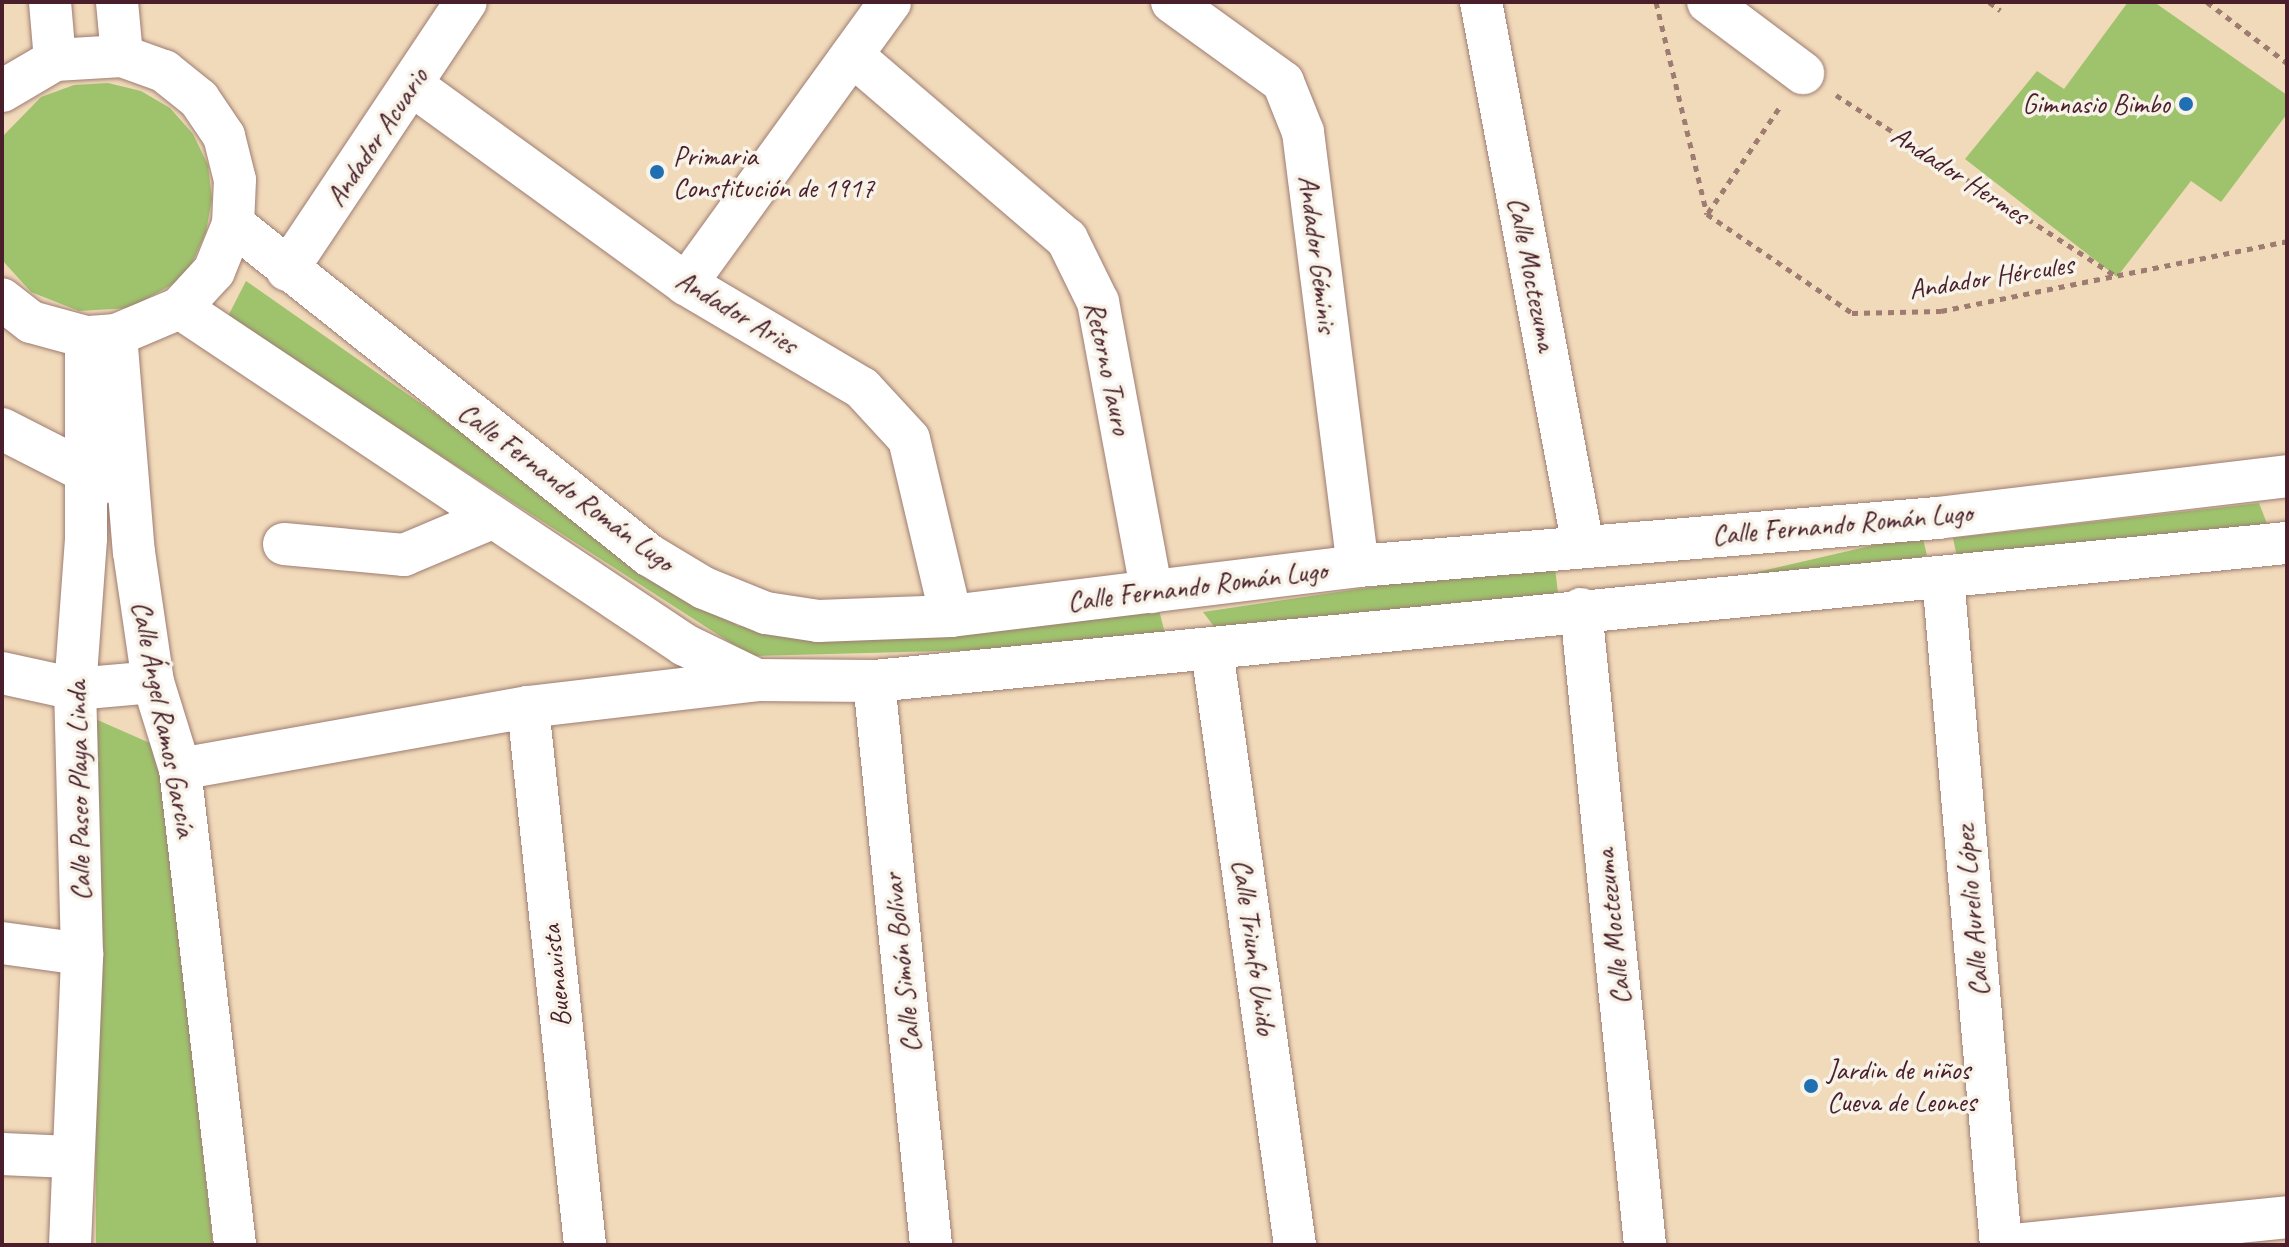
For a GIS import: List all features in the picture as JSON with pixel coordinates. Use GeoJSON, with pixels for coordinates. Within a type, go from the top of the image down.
{"type":"FeatureCollection","features":[{"type":"Feature","properties":{"kind":"street"},"geometry":{"type":"LineString","coordinates":[[50,2],[55,60]]}},
{"type":"Feature","properties":{"kind":"street"},"geometry":{"type":"LineString","coordinates":[[117,2],[122,56]]}},
{"type":"Feature","properties":{"kind":"street","name":"Andador Acuario"},"geometry":{"type":"LineString","coordinates":[[287,270],[466,2]]}},
{"type":"Feature","properties":{"kind":"street"},"geometry":{"type":"LineString","coordinates":[[686,284],[890,2]]}},
{"type":"Feature","properties":{"kind":"street","name":"Andador Géminis"},"geometry":{"type":"LineString","coordinates":[[1172,2],[1283,82],[1303,132],[1358,566]]}},
{"type":"Feature","properties":{"kind":"street","name":"Calle Moctezuma"},"geometry":{"type":"LineString","coordinates":[[1481,2],[1583,546]]}},
{"type":"Feature","properties":{"kind":"street"},"geometry":{"type":"LineString","coordinates":[[1708,2],[1803,73]]}},
{"type":"Feature","properties":{"kind":"street","name":"Retorno Tauro"},"geometry":{"type":"LineString","coordinates":[[852,55],[1067,239],[1098,302],[1152,592]]}},
{"type":"Feature","properties":{"kind":"street"},"geometry":{"type":"LineString","coordinates":[[2,299],[31,322],[101,336],[180,308],[214,271],[233,224],[235,180],[224,136],[199,99],[164,71],[122,56],[55,60],[4,85]]}},
{"type":"Feature","properties":{"kind":"street","name":"Andador Aries"},"geometry":{"type":"LineString","coordinates":[[412,85],[686,284],[862,388],[909,439],[951,616]]}},
{"type":"Feature","properties":{"kind":"street","name":"Calle Fernando Román Lugo"},"geometry":{"type":"LineString","coordinates":[[233,224],[649,555],[704,588],[766,613],[818,621],[951,616],[1358,566],[1937,518],[2287,476]]}},
{"type":"Feature","properties":{"kind":"street","name":"Calle Fernando Román Lugo"},"geometry":{"type":"LineString","coordinates":[[180,308],[685,645],[757,680]]}},
{"type":"Feature","properties":{"kind":"street","name":"Calle Paseo Playa Linda"},"geometry":{"type":"LineString","coordinates":[[70,1245],[82,954],[75,689],[85,475],[101,336]]}},
{"type":"Feature","properties":{"kind":"street","name":"Calle Ángel Ramos García"},"geometry":{"type":"LineString","coordinates":[[101,336],[153,682],[180,769],[235,1245]]}},
{"type":"Feature","properties":{"kind":"street"},"geometry":{"type":"LineString","coordinates":[[2,429],[85,475],[126,489]]}},
{"type":"Feature","properties":{"kind":"street"},"geometry":{"type":"LineString","coordinates":[[284,544],[404,555],[492,518]]}},
{"type":"Feature","properties":{"kind":"street","name":"Calle Fernando Román Lugo"},"geometry":{"type":"LineString","coordinates":[[180,769],[528,707],[757,680],[874,681],[1212,650],[1581,609],[2287,543]]}},
{"type":"Feature","properties":{"kind":"street","name":"Calle Aurelio López"},"geometry":{"type":"LineString","coordinates":[[1943,577],[2001,1245]]}},
{"type":"Feature","properties":{"kind":"street","name":"Calle Moctezuma"},"geometry":{"type":"LineString","coordinates":[[1581,609],[1645,1245]]}},
{"type":"Feature","properties":{"kind":"street","name":"Calle Triunfo Unido"},"geometry":{"type":"LineString","coordinates":[[1212,650],[1295,1245]]}},
{"type":"Feature","properties":{"kind":"street"},"geometry":{"type":"LineString","coordinates":[[2,673],[75,689],[153,682]]}},
{"type":"Feature","properties":{"kind":"street","name":"Calle Simón Bolívar"},"geometry":{"type":"LineString","coordinates":[[874,681],[931,1245]]}},
{"type":"Feature","properties":{"kind":"street","name":"Buenavista"},"geometry":{"type":"LineString","coordinates":[[528,707],[585,1245]]}},
{"type":"Feature","properties":{"kind":"street"},"geometry":{"type":"LineString","coordinates":[[2,943],[82,954]]}},
{"type":"Feature","properties":{"kind":"street"},"geometry":{"type":"LineString","coordinates":[[2,1154],[72,1157]]}},
{"type":"Feature","properties":{"kind":"street"},"geometry":{"type":"LineString","coordinates":[[2013,1245],[2287,1217]]}},
{"type":"Feature","properties":{"kind":"path"},"geometry":{"type":"LineString","coordinates":[[1656,2],[1707,214]]}},
{"type":"Feature","properties":{"kind":"path"},"geometry":{"type":"LineString","coordinates":[[1989,2],[2000,10]]}},
{"type":"Feature","properties":{"kind":"path"},"geometry":{"type":"LineString","coordinates":[[2207,2],[2287,63]]}},
{"type":"Feature","properties":{"kind":"path"},"geometry":{"type":"LineString","coordinates":[[1707,214],[1803,73]]}},
{"type":"Feature","properties":{"kind":"path","name":"Andador Hermes"},"geometry":{"type":"LineString","coordinates":[[1803,73],[2117,277]]}},
{"type":"Feature","properties":{"kind":"path","name":"Andador Hércules"},"geometry":{"type":"LineString","coordinates":[[1707,214],[1852,313],[1941,311],[2287,241]]}},
{"type":"Feature","properties":{"kind":"green space"},"geometry":{"type":"Polygon","coordinates":[[[2128,2],[2154,2],[2287,95],[2287,114],[2221,202],[2191,181],[2117,277],[1965,159],[2037,71],[2064,89],[2128,2]]]}},
{"type":"Feature","properties":{"kind":"green space"},"geometry":{"type":"Polygon","coordinates":[[[108,83],[141,91],[170,108],[193,134],[208,165],[212,199],[206,232],[192,263],[175,283],[130,308],[79,311],[31,292],[2,260],[2,137],[41,97],[74,85],[108,83]]]}},
{"type":"Feature","properties":{"kind":"green space"},"geometry":{"type":"Polygon","coordinates":[[[246,281],[738,626],[1159,610],[1168,645],[751,656],[227,318],[246,281]]]}},
{"type":"Feature","properties":{"kind":"green space"},"geometry":{"type":"Polygon","coordinates":[[[2259,503],[2271,534],[1958,562],[1953,538],[2259,503]]]}},
{"type":"Feature","properties":{"kind":"green space"},"geometry":{"type":"Polygon","coordinates":[[[1922,534],[1927,555],[1611,628],[1606,607],[1922,534]]]}},
{"type":"Feature","properties":{"kind":"green space"},"geometry":{"type":"Polygon","coordinates":[[[1554,560],[1558,593],[1222,637],[1203,612],[1554,560]]]}},
{"type":"Feature","properties":{"kind":"green space"},"geometry":{"type":"Polygon","coordinates":[[[93,718],[159,747],[213,1245],[96,1245],[93,718]]]}},
{"type":"Feature","properties":{"kind":"place","name":"Gimnasio Bimbo"},"geometry":{"type":"Point","coordinates":[2186,104]}},
{"type":"Feature","properties":{"kind":"place","name":"Primaria Constitución de 1917"},"geometry":{"type":"Point","coordinates":[657,172]}},
{"type":"Feature","properties":{"kind":"place","name":"Jardin de niños Cueva de Leones"},"geometry":{"type":"Point","coordinates":[1811,1086]}}]}
